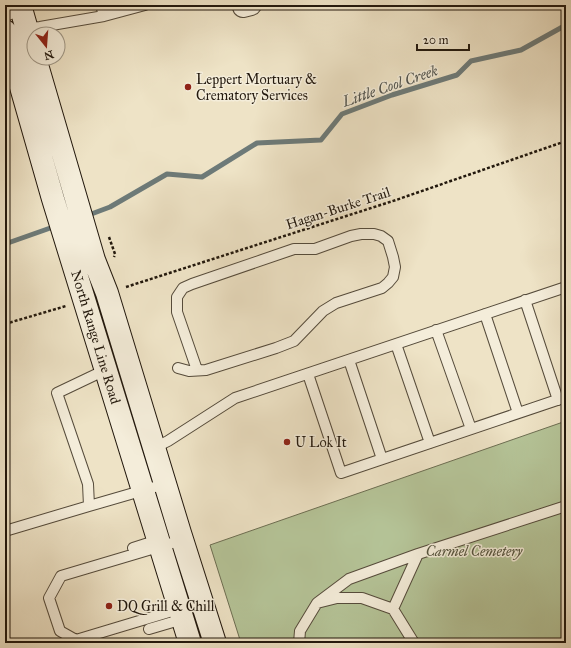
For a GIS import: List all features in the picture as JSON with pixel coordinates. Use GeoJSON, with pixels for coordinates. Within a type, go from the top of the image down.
{"type":"FeatureCollection","features":[{"type":"Feature","properties":{"kind":"main road"},"geometry":{"type":"LineString","coordinates":[[14,21],[26,41]]}},
{"type":"Feature","properties":{"kind":"main road","name":"North Range Line Road"},"geometry":{"type":"LineString","coordinates":[[14,21],[53,199],[84,263],[107,293],[181,537],[215,643]]}},
{"type":"Feature","properties":{"kind":"main road","name":"North Range Line Road"},"geometry":{"type":"LineString","coordinates":[[37,66],[74,192],[84,263],[107,370],[190,643]]}},
{"type":"Feature","properties":{"kind":"lane"},"geometry":{"type":"LineString","coordinates":[[101,5],[104,16]]}},
{"type":"Feature","properties":{"kind":"lane"},"geometry":{"type":"LineString","coordinates":[[14,21],[40,27],[104,16],[144,5]]}},
{"type":"Feature","properties":{"kind":"lane"},"geometry":{"type":"LineString","coordinates":[[178,368],[189,371],[206,370],[294,341],[323,311],[336,303],[382,288],[394,277],[396,267],[388,241],[381,236],[374,234],[362,234],[351,236],[315,249],[294,249],[183,288],[177,297],[177,312],[197,370]]}},
{"type":"Feature","properties":{"kind":"lane"},"geometry":{"type":"LineString","coordinates":[[133,457],[168,441],[235,398],[524,300],[566,288]]}},
{"type":"Feature","properties":{"kind":"lane"},"geometry":{"type":"LineString","coordinates":[[308,374],[341,473],[562,398],[524,300]]}},
{"type":"Feature","properties":{"kind":"lane"},"geometry":{"type":"LineString","coordinates":[[485,314],[518,413]]}},
{"type":"Feature","properties":{"kind":"lane"},"geometry":{"type":"LineString","coordinates":[[436,330],[471,429]]}},
{"type":"Feature","properties":{"kind":"lane"},"geometry":{"type":"LineString","coordinates":[[396,344],[430,443]]}},
{"type":"Feature","properties":{"kind":"lane"},"geometry":{"type":"LineString","coordinates":[[349,360],[382,459]]}},
{"type":"Feature","properties":{"kind":"lane"},"geometry":{"type":"LineString","coordinates":[[89,506],[88,484],[57,393],[107,370]]}},
{"type":"Feature","properties":{"kind":"lane"},"geometry":{"type":"LineString","coordinates":[[5,531],[165,484]]}},
{"type":"Feature","properties":{"kind":"lane"},"geometry":{"type":"LineString","coordinates":[[300,643],[300,630],[317,604],[349,579],[418,554],[566,506]]}},
{"type":"Feature","properties":{"kind":"lane"},"geometry":{"type":"LineString","coordinates":[[181,537],[61,576],[49,598],[60,631],[76,640],[181,614]]}},
{"type":"Feature","properties":{"kind":"lane"},"geometry":{"type":"LineString","coordinates":[[133,548],[159,543]]}},
{"type":"Feature","properties":{"kind":"lane"},"geometry":{"type":"LineString","coordinates":[[393,609],[418,554]]}},
{"type":"Feature","properties":{"kind":"lane"},"geometry":{"type":"LineString","coordinates":[[317,604],[337,598],[362,598],[393,609],[414,643]]}},
{"type":"Feature","properties":{"kind":"lane"},"geometry":{"type":"LineString","coordinates":[[149,629],[181,614]]}},
{"type":"Feature","properties":{"kind":"path","name":"Hagan-Burke Trail"},"geometry":{"type":"LineString","coordinates":[[125,287],[396,200],[566,141]]}},
{"type":"Feature","properties":{"kind":"path"},"geometry":{"type":"LineString","coordinates":[[5,324],[72,304]]}},
{"type":"Feature","properties":{"kind":"green space","name":"Carmel Cemetery"},"geometry":{"type":"Polygon","coordinates":[[[566,421],[566,643],[241,643],[210,545],[566,421]]]}},
{"type":"Feature","properties":{"kind":"waterway","name":"Little Cool Creek"},"geometry":{"type":"LineString","coordinates":[[86,216],[110,207],[167,174],[202,177],[257,143],[321,140],[342,114],[392,95],[457,75],[471,61],[521,50],[566,25]]}},
{"type":"Feature","properties":{"kind":"waterway","name":"Little Cool Creek"},"geometry":{"type":"LineString","coordinates":[[5,244],[56,226]]}},
{"type":"Feature","properties":{"kind":"place","name":"Leppert Mortuary & Crematory Services"},"geometry":{"type":"Point","coordinates":[188,87]}},
{"type":"Feature","properties":{"kind":"place","name":"U Lok It"},"geometry":{"type":"Point","coordinates":[287,442]}},
{"type":"Feature","properties":{"kind":"place","name":"DQ Grill & Chill"},"geometry":{"type":"Point","coordinates":[109,606]}}]}
